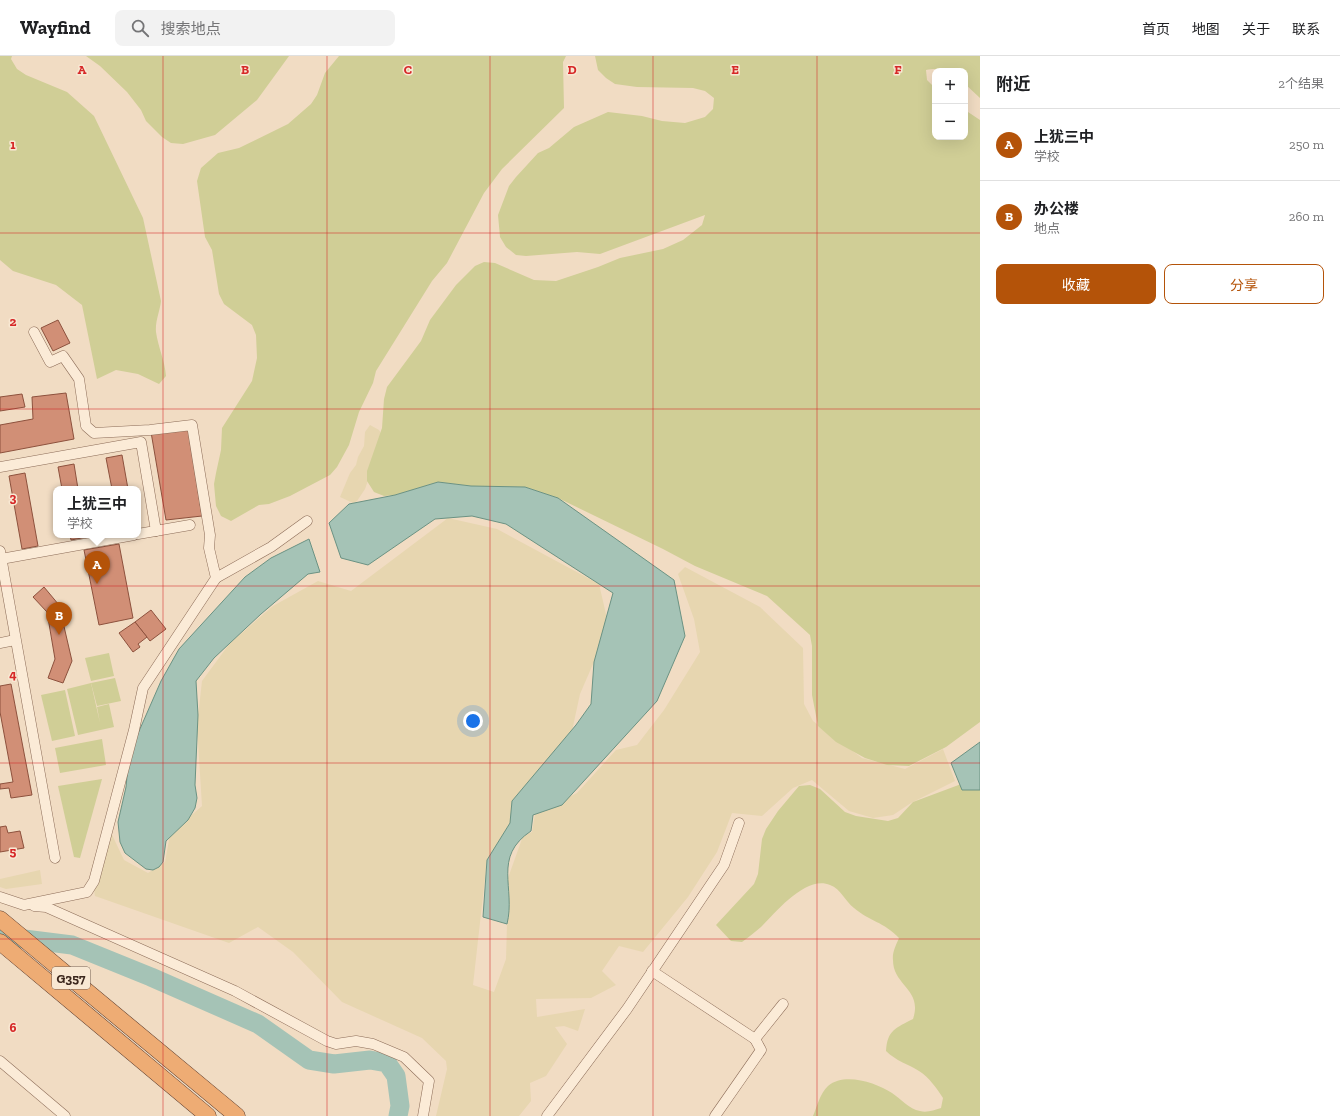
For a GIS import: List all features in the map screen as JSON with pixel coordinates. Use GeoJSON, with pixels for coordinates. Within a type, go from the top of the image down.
{"type":"FeatureCollection","features":[{"type":"Feature","properties":{"kind":"highway","name":"G357"},"geometry":{"type":"LineString","coordinates":[[0,919],[237,1116]]}},
{"type":"Feature","properties":{"kind":"highway","name":"G357"},"geometry":{"type":"LineString","coordinates":[[0,942],[208,1116]]}},
{"type":"Feature","properties":{"kind":"street"},"geometry":{"type":"LineString","coordinates":[[34,332],[50,362],[63,356],[80,379],[86,426],[94,433],[150,430],[192,425],[210,535],[209,548],[216,578]]}},
{"type":"Feature","properties":{"kind":"street"},"geometry":{"type":"LineString","coordinates":[[0,467],[141,442],[156,531]]}},
{"type":"Feature","properties":{"kind":"street"},"geometry":{"type":"LineString","coordinates":[[24,905],[87,892],[94,881],[134,730],[143,688],[216,578],[271,547],[307,521]]}},
{"type":"Feature","properties":{"kind":"street"},"geometry":{"type":"LineString","coordinates":[[141,534],[190,525]]}},
{"type":"Feature","properties":{"kind":"street"},"geometry":{"type":"LineString","coordinates":[[55,858],[1,555],[114,538]]}},
{"type":"Feature","properties":{"kind":"street"},"geometry":{"type":"LineString","coordinates":[[0,643],[15,640]]}},
{"type":"Feature","properties":{"kind":"street"},"geometry":{"type":"LineString","coordinates":[[547,1116],[627,1009],[724,865],[739,823]]}},
{"type":"Feature","properties":{"kind":"street"},"geometry":{"type":"LineString","coordinates":[[0,897],[24,905],[46,907],[235,991],[327,1041],[336,1044],[356,1041],[373,1044],[404,1056],[429,1081],[423,1116]]}},
{"type":"Feature","properties":{"kind":"street"},"geometry":{"type":"LineString","coordinates":[[652,971],[755,1039],[761,1050],[715,1116]]}},
{"type":"Feature","properties":{"kind":"street"},"geometry":{"type":"LineString","coordinates":[[755,1039],[783,1004]]}},
{"type":"Feature","properties":{"kind":"street"},"geometry":{"type":"LineString","coordinates":[[0,1061],[65,1116]]}},
{"type":"Feature","properties":{"kind":"shaded area"},"geometry":{"type":"Polygon","coordinates":[[[0,56],[12,56],[11,59],[17,69],[26,75],[67,92],[94,116],[143,218],[161,301],[156,324],[156,332],[166,376],[159,384],[138,374],[116,370],[97,379],[82,305],[56,285],[13,271],[0,260],[0,56]]]}},
{"type":"Feature","properties":{"kind":"shaded area"},"geometry":{"type":"Polygon","coordinates":[[[86,56],[289,56],[257,100],[215,135],[183,144],[171,143],[162,137],[146,121],[141,110],[127,92],[100,66],[86,56]]]}},
{"type":"Feature","properties":{"kind":"shaded area"},"geometry":{"type":"Polygon","coordinates":[[[339,56],[566,56],[563,62],[564,108],[502,169],[484,193],[447,263],[432,281],[376,371],[373,383],[359,412],[349,445],[337,467],[330,475],[290,496],[269,504],[259,505],[231,521],[221,516],[216,506],[214,484],[221,450],[222,428],[252,381],[257,358],[256,335],[252,325],[224,304],[219,294],[212,250],[205,237],[197,181],[201,168],[218,153],[239,148],[288,124],[311,104],[317,95],[325,73],[339,56]]]}},
{"type":"Feature","properties":{"kind":"shaded area"},"geometry":{"type":"Polygon","coordinates":[[[595,56],[980,56],[980,98],[968,87],[968,68],[932,68],[926,70],[927,80],[932,85],[932,140],[968,140],[968,112],[980,120],[980,722],[946,747],[909,766],[887,765],[865,758],[836,742],[818,726],[812,695],[812,646],[810,635],[767,596],[695,566],[558,498],[525,487],[471,486],[438,482],[395,495],[384,496],[374,492],[367,481],[367,471],[382,428],[384,399],[387,387],[421,341],[430,320],[456,285],[475,266],[484,262],[495,263],[534,280],[556,281],[620,258],[663,249],[683,240],[702,225],[705,215],[600,254],[577,252],[526,256],[516,255],[506,247],[500,237],[498,215],[509,186],[538,153],[549,148],[574,127],[608,112],[642,116],[662,121],[685,123],[705,117],[713,109],[714,98],[705,91],[693,88],[637,87],[615,84],[598,70],[595,56]]]}},
{"type":"Feature","properties":{"kind":"shaded area"},"geometry":{"type":"Polygon","coordinates":[[[370,425],[379,430],[382,435],[378,452],[365,489],[357,501],[353,503],[340,497],[364,446],[365,432],[370,425]]]}},
{"type":"Feature","properties":{"kind":"shaded area"},"geometry":{"type":"Polygon","coordinates":[[[438,482],[471,486],[525,487],[558,498],[674,580],[685,636],[657,701],[562,805],[533,815],[531,831],[519,841],[512,851],[509,862],[509,911],[507,924],[483,917],[487,860],[510,823],[512,801],[576,725],[591,704],[594,662],[613,593],[506,524],[472,516],[435,519],[368,565],[341,558],[329,523],[349,504],[395,495],[438,482]]]}},
{"type":"Feature","properties":{"kind":"shaded area"},"geometry":{"type":"Polygon","coordinates":[[[448,518],[497,529],[599,584],[609,627],[580,694],[572,731],[487,860],[473,985],[494,992],[506,959],[507,924],[509,916],[508,878],[523,836],[532,832],[535,814],[577,793],[616,750],[637,745],[664,710],[700,652],[694,619],[678,574],[685,567],[760,607],[803,648],[804,704],[813,721],[862,758],[905,769],[943,749],[955,781],[911,803],[893,815],[873,818],[849,811],[812,780],[793,788],[762,816],[732,813],[717,852],[688,897],[643,952],[619,946],[602,971],[616,985],[591,998],[536,999],[537,1017],[585,1009],[578,1031],[564,1026],[555,1027],[567,1044],[546,1076],[530,1083],[531,1101],[519,1116],[436,1116],[447,1069],[446,1061],[422,1038],[342,1002],[293,952],[258,927],[229,943],[95,896],[91,871],[106,822],[124,860],[148,873],[165,862],[170,834],[202,806],[197,726],[202,681],[230,643],[273,606],[318,581],[351,591],[448,518]]]}},
{"type":"Feature","properties":{"kind":"shaded area"},"geometry":{"type":"Polygon","coordinates":[[[309,539],[320,572],[308,574],[261,614],[214,658],[196,681],[198,715],[195,785],[197,798],[195,808],[188,820],[166,841],[163,862],[159,867],[153,870],[146,869],[125,853],[120,842],[118,822],[126,787],[128,766],[136,738],[161,681],[179,649],[245,577],[271,558],[309,539]]]}},
{"type":"Feature","properties":{"kind":"shaded area"},"geometry":{"type":"Polygon","coordinates":[[[109,653],[114,676],[91,681],[85,658],[109,653]]]}},
{"type":"Feature","properties":{"kind":"shaded area"},"geometry":{"type":"Polygon","coordinates":[[[115,678],[121,701],[97,706],[91,683],[115,678]]]}},
{"type":"Feature","properties":{"kind":"shaded area"},"geometry":{"type":"Polygon","coordinates":[[[91,683],[100,723],[97,707],[109,704],[114,727],[78,735],[67,689],[91,683]]]}},
{"type":"Feature","properties":{"kind":"shaded area"},"geometry":{"type":"Polygon","coordinates":[[[65,690],[75,736],[52,741],[41,695],[65,690]]]}},
{"type":"Feature","properties":{"kind":"shaded area"},"geometry":{"type":"Polygon","coordinates":[[[102,739],[106,765],[60,773],[55,748],[102,739]]]}},
{"type":"Feature","properties":{"kind":"shaded area"},"geometry":{"type":"Polygon","coordinates":[[[980,742],[980,790],[962,790],[951,763],[980,742]]]}},
{"type":"Feature","properties":{"kind":"shaded area"},"geometry":{"type":"Polygon","coordinates":[[[980,777],[980,1116],[813,1116],[821,1096],[828,1086],[835,1082],[852,1079],[860,1080],[885,1089],[916,1110],[923,1112],[941,1108],[943,1098],[929,1080],[919,1071],[898,1060],[886,1051],[890,1034],[897,1028],[913,1019],[915,1009],[911,994],[894,969],[893,955],[899,938],[888,928],[865,916],[854,908],[834,887],[821,883],[811,885],[792,897],[783,904],[761,927],[742,942],[731,941],[716,925],[754,884],[758,874],[762,839],[766,829],[778,811],[799,786],[810,785],[820,789],[845,812],[856,816],[888,821],[898,818],[913,802],[980,777]]]}},
{"type":"Feature","properties":{"kind":"shaded area"},"geometry":{"type":"Polygon","coordinates":[[[102,779],[80,858],[74,857],[58,786],[102,779]]]}},
{"type":"Feature","properties":{"kind":"shaded area"},"geometry":{"type":"Polygon","coordinates":[[[40,870],[42,884],[6,889],[0,887],[0,879],[40,870]]]}},
{"type":"Feature","properties":{"kind":"building"},"geometry":{"type":"Polygon","coordinates":[[[58,320],[70,343],[53,351],[41,328],[58,320]]]}},
{"type":"Feature","properties":{"kind":"building"},"geometry":{"type":"Polygon","coordinates":[[[66,393],[74,439],[0,453],[0,425],[33,419],[32,397],[66,393]]]}},
{"type":"Feature","properties":{"kind":"building"},"geometry":{"type":"Polygon","coordinates":[[[22,394],[25,407],[0,411],[0,397],[22,394]]]}},
{"type":"Feature","properties":{"kind":"building"},"geometry":{"type":"Polygon","coordinates":[[[188,428],[202,516],[166,520],[151,432],[188,428]]]}},
{"type":"Feature","properties":{"kind":"building"},"geometry":{"type":"Polygon","coordinates":[[[122,455],[127,486],[111,486],[106,458],[122,455]]]}},
{"type":"Feature","properties":{"kind":"building"},"geometry":{"type":"Polygon","coordinates":[[[74,464],[78,486],[61,486],[58,467],[74,464]]]}},
{"type":"Feature","properties":{"kind":"building"},"geometry":{"type":"Polygon","coordinates":[[[25,473],[38,546],[22,549],[9,476],[25,473]]]}},
{"type":"Feature","properties":{"kind":"building"},"geometry":{"type":"Polygon","coordinates":[[[71,538],[82,538],[71,540],[71,538]]]}},
{"type":"Feature","properties":{"kind":"building"},"geometry":{"type":"Polygon","coordinates":[[[119,544],[133,618],[99,625],[84,550],[119,544]]]}},
{"type":"Feature","properties":{"kind":"building"},"geometry":{"type":"Polygon","coordinates":[[[44,587],[59,605],[72,661],[63,683],[48,678],[55,659],[47,612],[33,597],[44,587]]]}},
{"type":"Feature","properties":{"kind":"building"},"geometry":{"type":"Polygon","coordinates":[[[151,610],[166,629],[150,641],[135,622],[151,610]]]}},
{"type":"Feature","properties":{"kind":"building"},"geometry":{"type":"Polygon","coordinates":[[[135,622],[147,637],[138,644],[140,647],[133,652],[119,633],[135,622]]]}},
{"type":"Feature","properties":{"kind":"building"},"geometry":{"type":"Polygon","coordinates":[[[11,684],[32,795],[11,798],[9,788],[0,789],[0,784],[13,782],[0,712],[0,686],[11,684]]]}},
{"type":"Feature","properties":{"kind":"building"},"geometry":{"type":"Polygon","coordinates":[[[6,826],[8,833],[20,831],[24,848],[0,852],[0,827],[6,826]]]}},
{"type":"Feature","properties":{"kind":"waterway"},"geometry":{"type":"LineString","coordinates":[[0,936],[72,945],[151,977],[258,1024],[309,1060],[334,1064],[370,1060],[387,1063],[396,1076],[400,1106],[398,1116]]}},
{"type":"Feature","properties":{"kind":"place","name":"上犹三中"},"geometry":{"type":"Point","coordinates":[97,584]}},
{"type":"Feature","properties":{"kind":"place","name":"办公楼"},"geometry":{"type":"Point","coordinates":[59,635]}}]}
